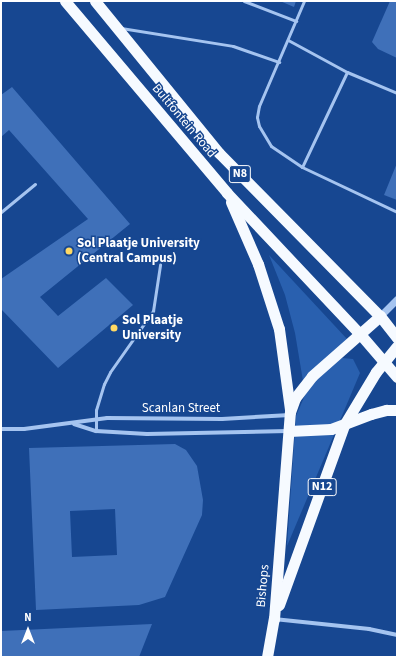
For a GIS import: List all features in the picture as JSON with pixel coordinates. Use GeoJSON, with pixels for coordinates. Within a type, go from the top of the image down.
{"type":"FeatureCollection","features":[{"type":"Feature","properties":{"kind":"highway","name":"Bultfontein Road"},"geometry":{"type":"LineString","coordinates":[[64,1],[227,194],[360,334],[383,362]]}},
{"type":"Feature","properties":{"kind":"highway","name":"Bultfontein Road"},"geometry":{"type":"LineString","coordinates":[[95,1],[219,153],[380,316],[397,338]]}},
{"type":"Feature","properties":{"kind":"highway"},"geometry":{"type":"LineString","coordinates":[[227,194],[258,264],[279,329],[290,413]]}},
{"type":"Feature","properties":{"kind":"highway","name":"Bishops"},"geometry":{"type":"LineString","coordinates":[[274,619],[290,413],[295,398],[312,376],[380,316]]}},
{"type":"Feature","properties":{"kind":"highway","name":"Bishops"},"geometry":{"type":"LineString","coordinates":[[274,619],[344,425],[383,362],[397,346]]}},
{"type":"Feature","properties":{"kind":"highway","name":"N8"},"geometry":{"type":"LineString","coordinates":[[383,362],[397,377]]}},
{"type":"Feature","properties":{"kind":"highway"},"geometry":{"type":"LineString","coordinates":[[289,431],[321,431],[344,425],[371,414],[386,410],[397,410]]}},
{"type":"Feature","properties":{"kind":"highway","name":"N12"},"geometry":{"type":"LineString","coordinates":[[267,657],[274,619]]}},
{"type":"Feature","properties":{"kind":"street"},"geometry":{"type":"LineString","coordinates":[[380,316],[397,299]]}},
{"type":"Feature","properties":{"kind":"street","name":"Scanlan Street"},"geometry":{"type":"LineString","coordinates":[[1,429],[72,424],[106,418],[222,419],[290,413]]}},
{"type":"Feature","properties":{"kind":"street","name":"Scanlan Street"},"geometry":{"type":"LineString","coordinates":[[72,424],[96,431],[147,434],[289,431]]}},
{"type":"Feature","properties":{"kind":"street"},"geometry":{"type":"LineString","coordinates":[[274,619],[370,629],[397,635]]}},
{"type":"Feature","properties":{"kind":"lane"},"geometry":{"type":"LineString","coordinates":[[244,1],[296,21]]}},
{"type":"Feature","properties":{"kind":"lane"},"geometry":{"type":"LineString","coordinates":[[304,1],[279,62],[258,106],[258,126],[271,146],[302,168],[397,212]]}},
{"type":"Feature","properties":{"kind":"lane"},"geometry":{"type":"LineString","coordinates":[[116,27],[233,46],[279,62]]}},
{"type":"Feature","properties":{"kind":"lane"},"geometry":{"type":"LineString","coordinates":[[288,40],[347,72],[397,93]]}},
{"type":"Feature","properties":{"kind":"lane"},"geometry":{"type":"LineString","coordinates":[[302,168],[347,72]]}},
{"type":"Feature","properties":{"kind":"lane"},"geometry":{"type":"LineString","coordinates":[[1,212],[35,184]]}},
{"type":"Feature","properties":{"kind":"lane"},"geometry":{"type":"LineString","coordinates":[[96,431],[95,420],[100,394],[110,372],[154,311],[160,265]]}},
{"type":"Feature","properties":{"kind":"shaded area"},"geometry":{"type":"Polygon","coordinates":[[[269,255],[347,339],[303,381],[295,333],[285,295],[269,255]]]}},
{"type":"Feature","properties":{"kind":"shaded area"},"geometry":{"type":"Polygon","coordinates":[[[342,358],[353,359],[360,373],[287,546],[296,416],[305,395],[315,381],[330,366],[342,358]]]}},
{"type":"Feature","properties":{"kind":"building"},"geometry":{"type":"Polygon","coordinates":[[[280,1],[296,1],[294,7],[280,1]]]}},
{"type":"Feature","properties":{"kind":"building"},"geometry":{"type":"Polygon","coordinates":[[[390,1],[397,1],[397,58],[378,49],[372,42],[390,1]]]}},
{"type":"Feature","properties":{"kind":"building","name":"Sol Plaatje University (Central Campus)"},"geometry":{"type":"Polygon","coordinates":[[[12,87],[130,224],[40,297],[58,316],[106,278],[133,305],[58,368],[1,309],[1,279],[88,219],[9,130],[1,137],[1,95],[12,87]]]}},
{"type":"Feature","properties":{"kind":"building"},"geometry":{"type":"Polygon","coordinates":[[[397,163],[397,200],[384,195],[397,163]]]}},
{"type":"Feature","properties":{"kind":"building"},"geometry":{"type":"Polygon","coordinates":[[[175,444],[186,450],[197,466],[203,500],[202,515],[165,597],[139,605],[36,610],[29,448],[175,444]],[[115,509],[70,511],[72,557],[117,555],[115,509]]]}},
{"type":"Feature","properties":{"kind":"building"},"geometry":{"type":"Polygon","coordinates":[[[152,624],[139,657],[1,657],[1,631],[152,624]]]}},
{"type":"Feature","properties":{"kind":"place","name":"Sol Plaatje University (Central Campus)"},"geometry":{"type":"Point","coordinates":[69,251]}},
{"type":"Feature","properties":{"kind":"place","name":"Sol Plaatje University"},"geometry":{"type":"Point","coordinates":[114,328]}}]}
